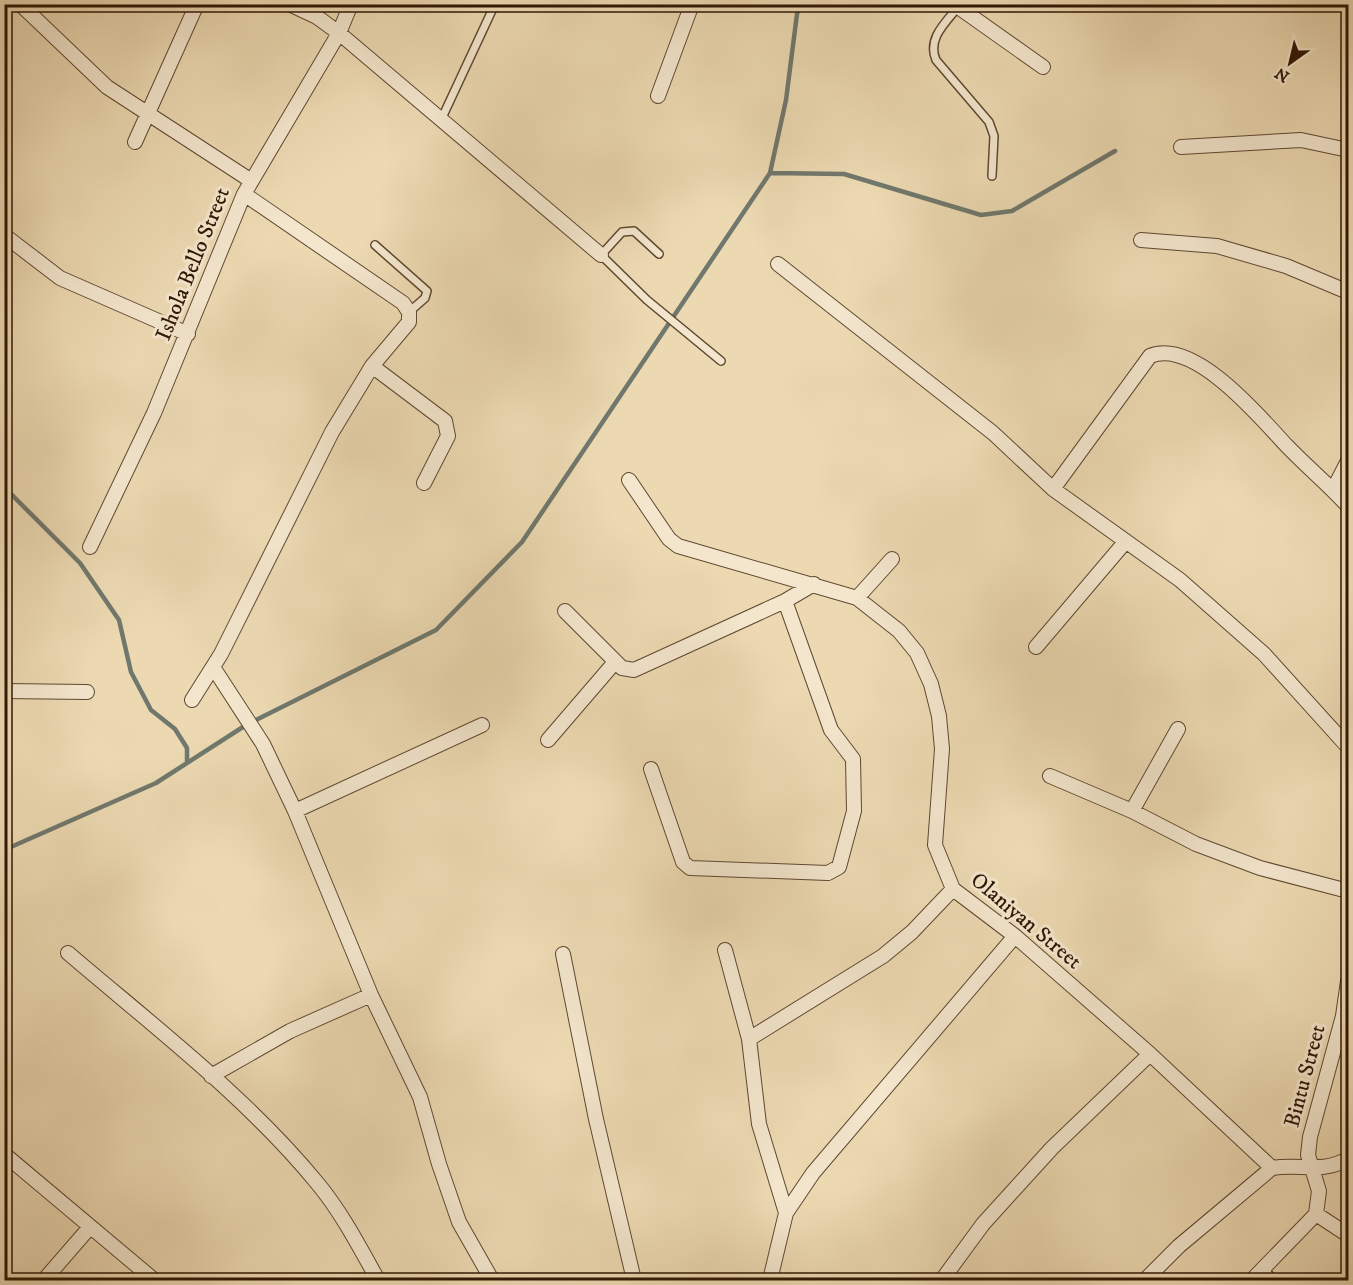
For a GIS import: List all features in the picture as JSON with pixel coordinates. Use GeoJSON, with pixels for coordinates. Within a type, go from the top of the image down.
{"type":"FeatureCollection","features":[{"type":"Feature","properties":{"kind":"street"},"geometry":{"type":"LineString","coordinates":[[20,4],[107,87],[250,180]]}},
{"type":"Feature","properties":{"kind":"street"},"geometry":{"type":"LineString","coordinates":[[135,142],[197,4]]}},
{"type":"Feature","properties":{"kind":"street"},"geometry":{"type":"LineString","coordinates":[[289,4],[317,17],[339,33],[601,255]]}},
{"type":"Feature","properties":{"kind":"street","name":"Ishola Bello Street"},"geometry":{"type":"LineString","coordinates":[[90,547],[188,334],[250,180],[339,33],[351,4]]}},
{"type":"Feature","properties":{"kind":"street"},"geometry":{"type":"LineString","coordinates":[[658,96],[692,4]]}},
{"type":"Feature","properties":{"kind":"street"},"geometry":{"type":"LineString","coordinates":[[958,6],[1043,68]]}},
{"type":"Feature","properties":{"kind":"street"},"geometry":{"type":"LineString","coordinates":[[1181,147],[1301,140],[1348,150]]}},
{"type":"Feature","properties":{"kind":"street"},"geometry":{"type":"LineString","coordinates":[[192,700],[213,667],[260,579],[332,432],[372,366],[410,322],[410,312],[403,303],[244,194]]}},
{"type":"Feature","properties":{"kind":"street"},"geometry":{"type":"LineString","coordinates":[[7,240],[60,278],[188,334]]}},
{"type":"Feature","properties":{"kind":"street"},"geometry":{"type":"LineString","coordinates":[[1141,240],[1217,246],[1286,266],[1348,292]]}},
{"type":"Feature","properties":{"kind":"street"},"geometry":{"type":"LineString","coordinates":[[778,264],[993,433],[1053,489],[1180,580],[1264,654],[1348,747]]}},
{"type":"Feature","properties":{"kind":"street"},"geometry":{"type":"LineString","coordinates":[[1053,489],[1150,356],[1161,351],[1178,355],[1223,380],[1252,406],[1348,506]]}},
{"type":"Feature","properties":{"kind":"street"},"geometry":{"type":"LineString","coordinates":[[372,366],[445,421],[448,436],[424,483]]}},
{"type":"Feature","properties":{"kind":"street"},"geometry":{"type":"LineString","coordinates":[[1333,490],[1348,461]]}},
{"type":"Feature","properties":{"kind":"street","name":"Olaniyan Street"},"geometry":{"type":"LineString","coordinates":[[629,480],[669,539],[678,546],[857,598],[899,630],[917,653],[931,684],[939,716],[942,749],[935,845],[953,889],[1015,936],[1150,1054],[1272,1168]]}},
{"type":"Feature","properties":{"kind":"street"},"geometry":{"type":"LineString","coordinates":[[1036,647],[1126,541]]}},
{"type":"Feature","properties":{"kind":"street"},"geometry":{"type":"LineString","coordinates":[[857,598],[892,559]]}},
{"type":"Feature","properties":{"kind":"street"},"geometry":{"type":"LineString","coordinates":[[565,611],[622,668],[634,670],[785,601],[814,584]]}},
{"type":"Feature","properties":{"kind":"street"},"geometry":{"type":"LineString","coordinates":[[651,769],[683,862],[690,868],[828,873],[838,867],[854,811],[853,759],[831,730],[785,601]]}},
{"type":"Feature","properties":{"kind":"street"},"geometry":{"type":"LineString","coordinates":[[548,740],[615,662]]}},
{"type":"Feature","properties":{"kind":"street"},"geometry":{"type":"LineString","coordinates":[[213,667],[263,744],[294,811],[371,995],[420,1097],[439,1164],[459,1222],[492,1281]]}},
{"type":"Feature","properties":{"kind":"street"},"geometry":{"type":"LineString","coordinates":[[4,691],[87,692]]}},
{"type":"Feature","properties":{"kind":"street"},"geometry":{"type":"LineString","coordinates":[[294,811],[482,725]]}},
{"type":"Feature","properties":{"kind":"street"},"geometry":{"type":"LineString","coordinates":[[1132,811],[1178,729]]}},
{"type":"Feature","properties":{"kind":"street"},"geometry":{"type":"LineString","coordinates":[[1050,776],[1132,811],[1196,844],[1260,868],[1348,891]]}},
{"type":"Feature","properties":{"kind":"street"},"geometry":{"type":"LineString","coordinates":[[749,1039],[883,956],[912,933],[953,889]]}},
{"type":"Feature","properties":{"kind":"street"},"geometry":{"type":"LineString","coordinates":[[770,1281],[786,1213],[813,1173],[1015,936]]}},
{"type":"Feature","properties":{"kind":"street"},"geometry":{"type":"LineString","coordinates":[[725,950],[749,1039],[759,1124],[786,1213]]}},
{"type":"Feature","properties":{"kind":"street"},"geometry":{"type":"LineString","coordinates":[[68,953],[211,1076],[318,1184],[345,1222],[378,1281]]}},
{"type":"Feature","properties":{"kind":"street"},"geometry":{"type":"LineString","coordinates":[[563,954],[596,1119],[634,1281]]}},
{"type":"Feature","properties":{"kind":"street","name":"Bintu Street"},"geometry":{"type":"LineString","coordinates":[[1316,1214],[1319,1191],[1308,1155],[1310,1137],[1343,1016],[1348,981]]}},
{"type":"Feature","properties":{"kind":"street"},"geometry":{"type":"LineString","coordinates":[[211,1076],[290,1031],[371,995]]}},
{"type":"Feature","properties":{"kind":"street"},"geometry":{"type":"LineString","coordinates":[[942,1281],[983,1224],[1052,1148],[1150,1054]]}},
{"type":"Feature","properties":{"kind":"street"},"geometry":{"type":"LineString","coordinates":[[4,1154],[154,1281]]}},
{"type":"Feature","properties":{"kind":"street"},"geometry":{"type":"LineString","coordinates":[[1146,1281],[1179,1246],[1272,1168],[1292,1165],[1312,1169],[1326,1168],[1348,1159]]}},
{"type":"Feature","properties":{"kind":"street"},"geometry":{"type":"LineString","coordinates":[[1252,1281],[1269,1275],[1316,1214],[1348,1235]]}},
{"type":"Feature","properties":{"kind":"street"},"geometry":{"type":"LineString","coordinates":[[44,1281],[90,1227]]}},
{"type":"Feature","properties":{"kind":"lane"},"geometry":{"type":"LineString","coordinates":[[441,120],[495,4]]}},
{"type":"Feature","properties":{"kind":"lane"},"geometry":{"type":"LineString","coordinates":[[958,6],[936,36],[932,51],[936,60],[989,122],[994,136],[992,177]]}},
{"type":"Feature","properties":{"kind":"lane"},"geometry":{"type":"LineString","coordinates":[[659,254],[634,231],[622,232],[601,255],[683,332],[721,361]]}},
{"type":"Feature","properties":{"kind":"lane"},"geometry":{"type":"LineString","coordinates":[[375,245],[427,291],[425,298],[410,312]]}},
{"type":"Feature","properties":{"kind":"waterway"},"geometry":{"type":"LineString","coordinates":[[4,850],[156,783],[246,725],[436,630],[522,542],[770,173],[786,100],[797,14],[801,4]]}},
{"type":"Feature","properties":{"kind":"waterway"},"geometry":{"type":"LineString","coordinates":[[770,173],[844,174],[981,215],[1012,211],[1115,151]]}},
{"type":"Feature","properties":{"kind":"waterway"},"geometry":{"type":"LineString","coordinates":[[4,487],[80,563],[119,620],[131,672],[151,710],[175,729],[187,748],[187,763]]}}]}
